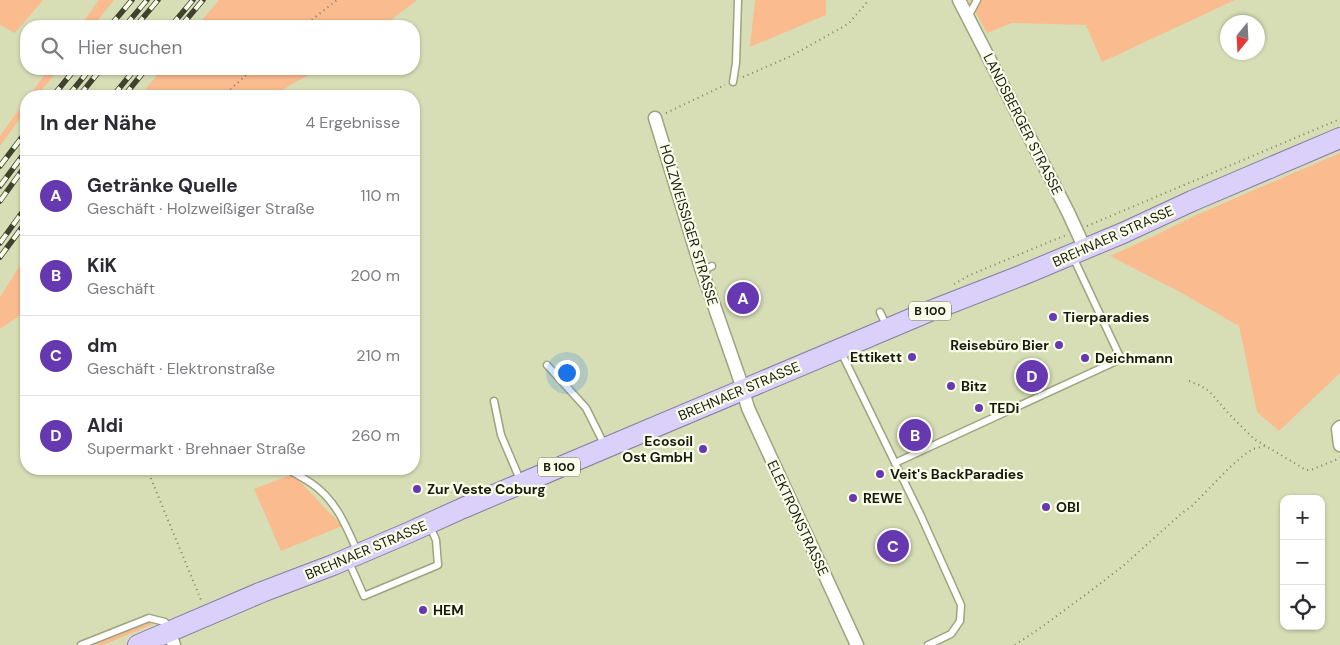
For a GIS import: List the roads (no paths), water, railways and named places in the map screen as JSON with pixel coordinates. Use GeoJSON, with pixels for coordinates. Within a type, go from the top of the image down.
{"type":"FeatureCollection","features":[{"type":"Feature","properties":{"kind":"main road","name":"BREHNAER STRASSE"},"geometry":{"type":"LineString","coordinates":[[138,645],[172,638],[208,614],[353,557],[840,348],[884,320],[1020,276],[1340,138]]}},
{"type":"Feature","properties":{"kind":"street","name":"LANDSBERGER STRASSE"},"geometry":{"type":"LineString","coordinates":[[959,0],[1077,230],[1078,252]]}},
{"type":"Feature","properties":{"kind":"street","name":"HOLZWEISSIGER STRASSE"},"geometry":{"type":"LineString","coordinates":[[655,118],[707,269],[742,390]]}},
{"type":"Feature","properties":{"kind":"street","name":"ELEKTRONSTRASSE"},"geometry":{"type":"LineString","coordinates":[[742,390],[751,416],[857,645]]}},
{"type":"Feature","properties":{"kind":"street"},"geometry":{"type":"LineString","coordinates":[[1339,428],[1340,445]]}},
{"type":"Feature","properties":{"kind":"lane"},"geometry":{"type":"LineString","coordinates":[[733,82],[736,63],[738,0]]}},
{"type":"Feature","properties":{"kind":"lane"},"geometry":{"type":"LineString","coordinates":[[968,17],[977,0]]}},
{"type":"Feature","properties":{"kind":"lane"},"geometry":{"type":"LineString","coordinates":[[895,462],[1121,359],[1078,252]]}},
{"type":"Feature","properties":{"kind":"lane"},"geometry":{"type":"LineString","coordinates":[[840,348],[921,516],[961,606],[960,621],[951,634],[928,645]]}},
{"type":"Feature","properties":{"kind":"lane"},"geometry":{"type":"LineString","coordinates":[[547,365],[586,408],[606,447]]}},
{"type":"Feature","properties":{"kind":"lane"},"geometry":{"type":"LineString","coordinates":[[494,401],[501,435],[522,483]]}},
{"type":"Feature","properties":{"kind":"lane"},"geometry":{"type":"LineString","coordinates":[[297,475],[312,484],[332,502],[341,516],[364,596],[438,565],[436,540],[428,524]]}},
{"type":"Feature","properties":{"kind":"lane"},"geometry":{"type":"LineString","coordinates":[[81,645],[149,618],[165,622],[172,638]]}},
{"type":"Feature","properties":{"kind":"railway"},"geometry":{"type":"LineString","coordinates":[[115,20],[132,0]]}},
{"type":"Feature","properties":{"kind":"railway"},"geometry":{"type":"LineString","coordinates":[[130,20],[147,0]]}},
{"type":"Feature","properties":{"kind":"railway"},"geometry":{"type":"LineString","coordinates":[[141,20],[158,0]]}},
{"type":"Feature","properties":{"kind":"railway"},"geometry":{"type":"LineString","coordinates":[[176,20],[193,0]]}},
{"type":"Feature","properties":{"kind":"railway"},"geometry":{"type":"LineString","coordinates":[[186,20],[203,0]]}},
{"type":"Feature","properties":{"kind":"railway"},"geometry":{"type":"LineString","coordinates":[[58,90],[70,75]]}},
{"type":"Feature","properties":{"kind":"railway"},"geometry":{"type":"LineString","coordinates":[[73,90],[85,75]]}},
{"type":"Feature","properties":{"kind":"railway"},"geometry":{"type":"LineString","coordinates":[[84,90],[96,75]]}},
{"type":"Feature","properties":{"kind":"railway"},"geometry":{"type":"LineString","coordinates":[[118,90],[130,75]]}},
{"type":"Feature","properties":{"kind":"railway"},"geometry":{"type":"LineString","coordinates":[[129,90],[141,75]]}},
{"type":"Feature","properties":{"kind":"railway"},"geometry":{"type":"LineString","coordinates":[[0,166],[20,140]]}},
{"type":"Feature","properties":{"kind":"railway"},"geometry":{"type":"LineString","coordinates":[[0,186],[20,159]]}},
{"type":"Feature","properties":{"kind":"railway"},"geometry":{"type":"LineString","coordinates":[[0,201],[20,173]]}},
{"type":"Feature","properties":{"kind":"railway"},"geometry":{"type":"LineString","coordinates":[[0,243],[20,215]]}},
{"type":"Feature","properties":{"kind":"railway"},"geometry":{"type":"LineString","coordinates":[[0,257],[20,230]]}},
{"type":"Feature","properties":{"kind":"place","name":"Getränke Quelle"},"geometry":{"type":"Point","coordinates":[743,298]}},
{"type":"Feature","properties":{"kind":"place","name":"Tierparadies"},"geometry":{"type":"Point","coordinates":[1053,317]}},
{"type":"Feature","properties":{"kind":"place","name":"Reisebüro Bier"},"geometry":{"type":"Point","coordinates":[1059,345]}},
{"type":"Feature","properties":{"kind":"place","name":"Ettikett"},"geometry":{"type":"Point","coordinates":[912,357]}},
{"type":"Feature","properties":{"kind":"place","name":"Deichmann"},"geometry":{"type":"Point","coordinates":[1085,358]}},
{"type":"Feature","properties":{"kind":"place","name":"Aldi"},"geometry":{"type":"Point","coordinates":[1032,376]}},
{"type":"Feature","properties":{"kind":"place","name":"Bitz"},"geometry":{"type":"Point","coordinates":[951,386]}},
{"type":"Feature","properties":{"kind":"place","name":"TEDi"},"geometry":{"type":"Point","coordinates":[979,408]}},
{"type":"Feature","properties":{"kind":"place","name":"KiK"},"geometry":{"type":"Point","coordinates":[915,435]}},
{"type":"Feature","properties":{"kind":"place","name":"Ecosoil Ost GmbH"},"geometry":{"type":"Point","coordinates":[703,449]}},
{"type":"Feature","properties":{"kind":"place","name":"Veit's BackParadies"},"geometry":{"type":"Point","coordinates":[880,474]}},
{"type":"Feature","properties":{"kind":"place","name":"Zur Veste Coburg"},"geometry":{"type":"Point","coordinates":[417,489]}},
{"type":"Feature","properties":{"kind":"place","name":"REWE"},"geometry":{"type":"Point","coordinates":[853,498]}},
{"type":"Feature","properties":{"kind":"place","name":"OBI"},"geometry":{"type":"Point","coordinates":[1046,507]}},
{"type":"Feature","properties":{"kind":"place","name":"dm"},"geometry":{"type":"Point","coordinates":[893,546]}},
{"type":"Feature","properties":{"kind":"place","name":"HEM"},"geometry":{"type":"Point","coordinates":[423,610]}}]}
